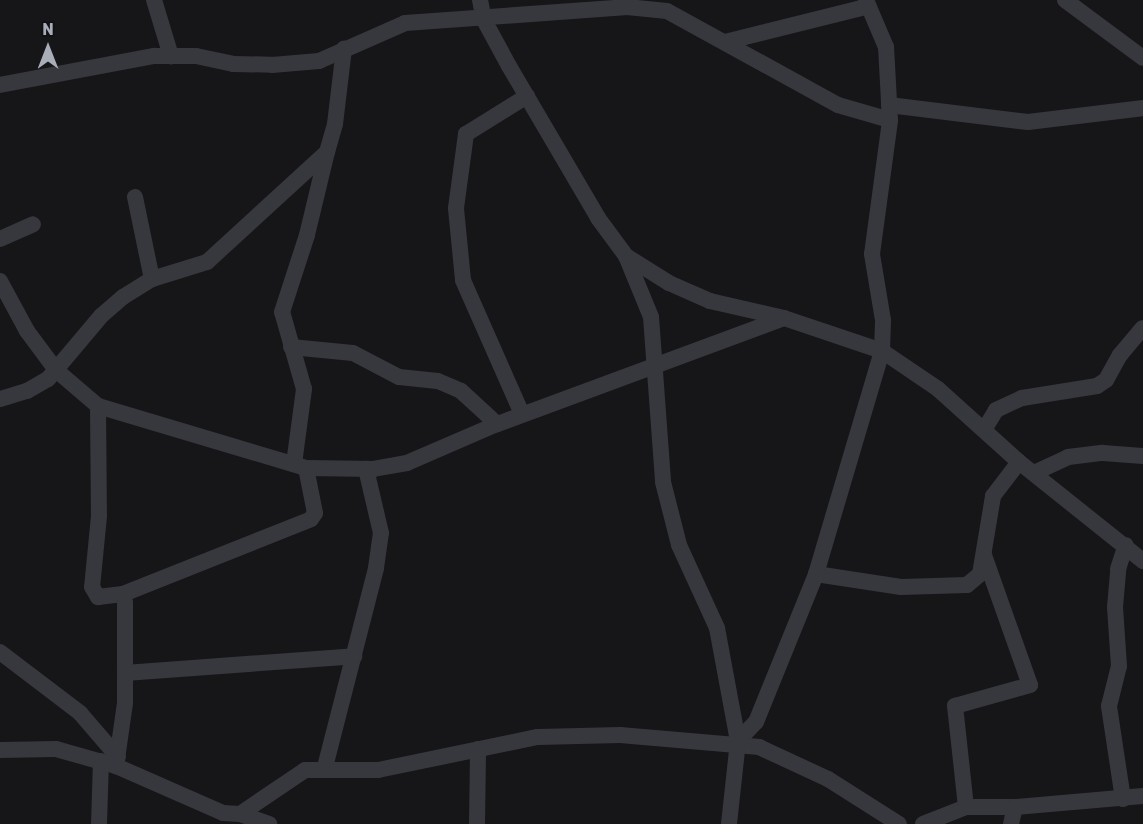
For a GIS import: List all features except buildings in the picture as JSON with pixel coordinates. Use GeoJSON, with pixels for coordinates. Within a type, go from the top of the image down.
{"type":"FeatureCollection","features":[{"type":"Feature","properties":{"kind":"street"},"geometry":{"type":"LineString","coordinates":[[154,0],[171,56]]}},
{"type":"Feature","properties":{"kind":"street"},"geometry":{"type":"LineString","coordinates":[[480,0],[484,20],[527,96],[598,218],[626,256],[651,317],[657,364],[663,482],[670,516],[717,628],[738,743],[729,824]]}},
{"type":"Feature","properties":{"kind":"street"},"geometry":{"type":"LineString","coordinates":[[1065,0],[1143,58]]}},
{"type":"Feature","properties":{"kind":"street"},"geometry":{"type":"LineString","coordinates":[[725,42],[867,3],[886,47],[890,113],[872,254],[884,320],[882,351],[816,574],[756,722],[738,743]]}},
{"type":"Feature","properties":{"kind":"street"},"geometry":{"type":"LineString","coordinates":[[0,85],[171,56],[272,65],[319,61],[405,23],[484,20],[596,5],[668,11],[838,105],[890,113],[1028,122],[1143,108]]}},
{"type":"Feature","properties":{"kind":"street"},"geometry":{"type":"LineString","coordinates":[[98,406],[99,516],[92,587],[99,597],[123,594],[311,519],[315,513],[300,466],[304,389],[282,312],[307,235],[334,124],[344,49]]}},
{"type":"Feature","properties":{"kind":"street"},"geometry":{"type":"LineString","coordinates":[[522,414],[463,280],[456,208],[466,134],[527,96]]}},
{"type":"Feature","properties":{"kind":"street"},"geometry":{"type":"LineString","coordinates":[[0,399],[27,391],[56,370],[101,316],[152,279],[207,262],[327,152]]}},
{"type":"Feature","properties":{"kind":"street"},"geometry":{"type":"LineString","coordinates":[[135,197],[152,279]]}},
{"type":"Feature","properties":{"kind":"street"},"geometry":{"type":"LineString","coordinates":[[0,239],[33,224]]}},
{"type":"Feature","properties":{"kind":"street"},"geometry":{"type":"LineString","coordinates":[[626,256],[669,283],[710,301],[784,318],[882,351],[939,389],[1019,462],[1126,545],[1143,561]]}},
{"type":"Feature","properties":{"kind":"street"},"geometry":{"type":"LineString","coordinates":[[0,281],[27,331],[56,370],[98,406],[300,466],[366,469],[407,463],[522,414],[784,318]]}},
{"type":"Feature","properties":{"kind":"street"},"geometry":{"type":"LineString","coordinates":[[984,430],[996,410],[1022,398],[1097,386],[1106,380],[1120,355],[1143,328]]}},
{"type":"Feature","properties":{"kind":"street"},"geometry":{"type":"LineString","coordinates":[[291,347],[353,353],[399,377],[438,381],[461,391],[497,424]]}},
{"type":"Feature","properties":{"kind":"street"},"geometry":{"type":"LineString","coordinates":[[1034,473],[1068,457],[1103,453],[1143,456]]}},
{"type":"Feature","properties":{"kind":"street"},"geometry":{"type":"LineString","coordinates":[[816,574],[902,587],[967,585],[980,574],[993,496],[1019,462]]}},
{"type":"Feature","properties":{"kind":"street"},"geometry":{"type":"LineString","coordinates":[[325,767],[354,656],[381,533],[366,469]]}},
{"type":"Feature","properties":{"kind":"street"},"geometry":{"type":"LineString","coordinates":[[1123,799],[1109,706],[1119,666],[1115,607],[1118,569],[1126,545]]}},
{"type":"Feature","properties":{"kind":"street"},"geometry":{"type":"LineString","coordinates":[[966,807],[955,706],[1029,686],[984,555]]}},
{"type":"Feature","properties":{"kind":"street"},"geometry":{"type":"LineString","coordinates":[[99,824],[125,673],[123,594]]}},
{"type":"Feature","properties":{"kind":"street"},"geometry":{"type":"LineString","coordinates":[[0,652],[80,713],[111,761]]}},
{"type":"Feature","properties":{"kind":"street"},"geometry":{"type":"LineString","coordinates":[[125,673],[354,656]]}},
{"type":"Feature","properties":{"kind":"street"},"geometry":{"type":"LineString","coordinates":[[240,814],[305,770],[325,767],[378,770],[538,737],[620,735],[738,743],[759,747],[796,763],[898,824]]}},
{"type":"Feature","properties":{"kind":"street"},"geometry":{"type":"LineString","coordinates":[[0,750],[56,749],[111,761],[223,813],[240,814],[269,824]]}},
{"type":"Feature","properties":{"kind":"street"},"geometry":{"type":"LineString","coordinates":[[477,824],[478,749]]}},
{"type":"Feature","properties":{"kind":"street"},"geometry":{"type":"LineString","coordinates":[[923,824],[966,807],[1015,807],[1143,796]]}},
{"type":"Feature","properties":{"kind":"street"},"geometry":{"type":"LineString","coordinates":[[1011,824],[1015,807]]}}]}
